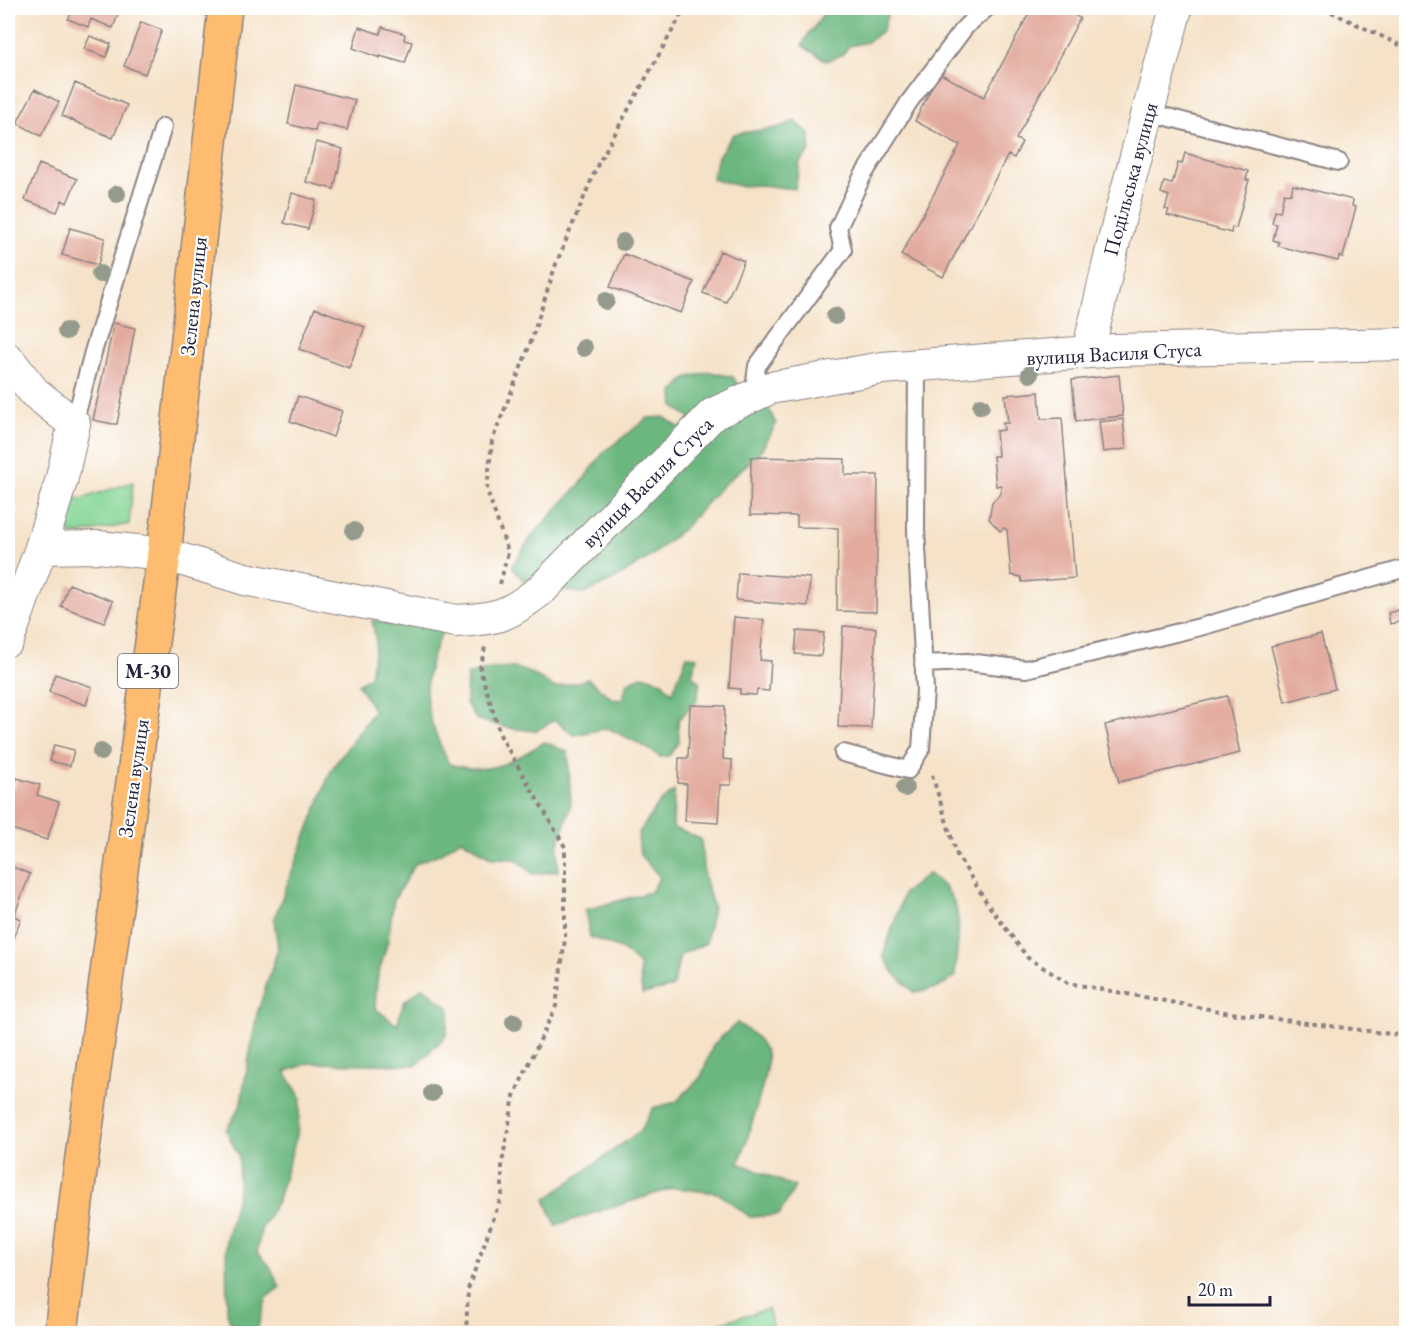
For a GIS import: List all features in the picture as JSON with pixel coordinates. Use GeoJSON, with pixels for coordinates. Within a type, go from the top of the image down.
{"type":"FeatureCollection","features":[{"type":"Feature","properties":{"kind":"highway","name":"Зелена вулиця"},"geometry":{"type":"LineString","coordinates":[[61,1334],[76,1194],[164,554],[225,8]]}},
{"type":"Feature","properties":{"kind":"street","name":"Подільська вулиця"},"geometry":{"type":"LineString","coordinates":[[1088,352],[1176,8]]}},
{"type":"Feature","properties":{"kind":"street","name":"вулиця Василя Стуса"},"geometry":{"type":"LineString","coordinates":[[41,548],[99,547],[164,554],[245,579],[444,618],[491,619],[515,610],[542,589],[713,414],[770,387],[882,368],[1088,352],[1407,344]]}},
{"type":"Feature","properties":{"kind":"street"},"geometry":{"type":"LineString","coordinates":[[8,359],[34,392],[74,424],[41,548],[8,640]]}},
{"type":"Feature","properties":{"kind":"lane"},"geometry":{"type":"LineString","coordinates":[[753,396],[757,366],[843,250],[838,228],[862,177],[909,102],[966,26],[987,8]]}},
{"type":"Feature","properties":{"kind":"lane"},"geometry":{"type":"LineString","coordinates":[[1148,112],[1339,162]]}},
{"type":"Feature","properties":{"kind":"lane"},"geometry":{"type":"LineString","coordinates":[[74,424],[93,352],[163,127]]}},
{"type":"Feature","properties":{"kind":"lane"},"geometry":{"type":"LineString","coordinates":[[843,753],[908,770],[921,749],[923,664],[916,530],[916,366]]}},
{"type":"Feature","properties":{"kind":"lane"},"geometry":{"type":"LineString","coordinates":[[923,664],[967,662],[1026,669],[1200,627],[1407,568]]}},
{"type":"Feature","properties":{"kind":"path"},"geometry":{"type":"LineString","coordinates":[[466,1334],[468,1289],[502,1195],[502,1163],[514,1096],[556,1006],[565,939],[565,847],[501,737],[480,669],[508,552],[487,490],[492,441],[529,347],[556,264],[598,164],[685,8]]}},
{"type":"Feature","properties":{"kind":"path"},"geometry":{"type":"LineString","coordinates":[[1323,8],[1407,48]]}},
{"type":"Feature","properties":{"kind":"path"},"geometry":{"type":"LineString","coordinates":[[921,749],[927,759],[957,855],[984,898],[1028,958],[1068,983],[1230,1013],[1407,1036]]}},
{"type":"Feature","properties":{"kind":"green space"},"geometry":{"type":"Polygon","coordinates":[[[826,8],[889,8],[883,30],[868,42],[849,46],[842,55],[827,61],[802,46],[826,8]]]}},
{"type":"Feature","properties":{"kind":"green space"},"geometry":{"type":"Polygon","coordinates":[[[795,121],[810,134],[810,151],[800,162],[795,189],[760,185],[739,186],[712,179],[718,156],[734,134],[777,128],[795,121]]]}},
{"type":"Feature","properties":{"kind":"green space"},"geometry":{"type":"Polygon","coordinates":[[[710,372],[733,377],[740,388],[765,401],[776,424],[759,454],[722,486],[686,526],[650,557],[615,579],[584,594],[525,583],[512,566],[533,535],[581,483],[604,452],[648,418],[664,417],[680,428],[691,418],[674,407],[673,392],[686,378],[710,372]]]}},
{"type":"Feature","properties":{"kind":"green space"},"geometry":{"type":"Polygon","coordinates":[[[133,482],[129,524],[74,535],[63,527],[71,497],[81,499],[133,482]]]}},
{"type":"Feature","properties":{"kind":"green space"},"geometry":{"type":"Polygon","coordinates":[[[372,620],[443,630],[429,667],[426,698],[433,728],[449,764],[477,769],[489,768],[510,761],[545,742],[568,752],[571,805],[558,846],[558,871],[533,874],[516,859],[492,858],[461,839],[441,853],[415,864],[394,899],[388,940],[377,980],[375,1008],[397,1025],[404,1002],[423,987],[450,1009],[446,1036],[417,1065],[309,1063],[285,1072],[301,1098],[297,1135],[278,1199],[261,1230],[257,1252],[269,1265],[280,1287],[267,1297],[256,1333],[234,1333],[227,1313],[226,1240],[238,1192],[239,1157],[226,1130],[240,1107],[257,1014],[278,949],[274,919],[331,770],[374,711],[358,684],[370,676],[376,642],[372,620]]]}},
{"type":"Feature","properties":{"kind":"green space"},"geometry":{"type":"Polygon","coordinates":[[[687,656],[697,657],[692,675],[700,683],[696,702],[678,720],[679,742],[669,756],[660,757],[608,728],[574,735],[554,720],[536,731],[508,728],[476,719],[466,703],[467,675],[503,668],[523,670],[555,688],[588,679],[613,699],[622,700],[628,682],[644,675],[662,682],[672,693],[687,656]]]}},
{"type":"Feature","properties":{"kind":"green space"},"geometry":{"type":"Polygon","coordinates":[[[674,791],[673,828],[701,839],[704,877],[713,906],[706,943],[680,955],[673,987],[642,994],[639,965],[623,950],[590,937],[585,910],[651,892],[660,877],[640,855],[638,834],[660,802],[674,791]]]}},
{"type":"Feature","properties":{"kind":"green space"},"geometry":{"type":"Polygon","coordinates":[[[928,874],[941,884],[956,907],[958,932],[955,977],[938,988],[914,992],[894,973],[883,956],[904,893],[928,874]]]}},
{"type":"Feature","properties":{"kind":"green space"},"geometry":{"type":"Polygon","coordinates":[[[737,1023],[759,1040],[767,1056],[761,1091],[739,1163],[795,1187],[779,1215],[750,1217],[718,1193],[673,1188],[556,1225],[545,1200],[641,1130],[653,1108],[676,1102],[701,1077],[713,1045],[737,1023]]]}},
{"type":"Feature","properties":{"kind":"green space"},"geometry":{"type":"Polygon","coordinates":[[[768,1309],[775,1333],[684,1333],[768,1309]]]}},
{"type":"Feature","properties":{"kind":"building"},"geometry":{"type":"Polygon","coordinates":[[[62,8],[120,9],[113,28],[91,19],[88,27],[68,19],[72,12],[62,8]]]}},
{"type":"Feature","properties":{"kind":"building"},"geometry":{"type":"Polygon","coordinates":[[[1032,8],[1060,8],[1080,18],[1016,139],[1022,142],[1014,158],[1008,155],[943,277],[901,255],[960,145],[915,121],[939,73],[984,97],[1032,8]]]}},
{"type":"Feature","properties":{"kind":"building"},"geometry":{"type":"Polygon","coordinates":[[[141,22],[162,30],[145,74],[124,66],[141,22]]]}},
{"type":"Feature","properties":{"kind":"building"},"geometry":{"type":"Polygon","coordinates":[[[359,27],[380,34],[382,27],[405,34],[404,40],[412,42],[405,63],[380,56],[380,58],[353,48],[359,27]]]}},
{"type":"Feature","properties":{"kind":"building"},"geometry":{"type":"Polygon","coordinates":[[[90,36],[111,44],[106,57],[84,49],[90,36]]]}},
{"type":"Feature","properties":{"kind":"building"},"geometry":{"type":"Polygon","coordinates":[[[75,83],[127,105],[113,138],[62,116],[75,83]]]}},
{"type":"Feature","properties":{"kind":"building"},"geometry":{"type":"Polygon","coordinates":[[[296,85],[355,100],[347,130],[317,123],[315,131],[288,124],[296,85]]]}},
{"type":"Feature","properties":{"kind":"building"},"geometry":{"type":"Polygon","coordinates":[[[35,89],[59,102],[41,136],[17,123],[35,89]]]}},
{"type":"Feature","properties":{"kind":"building"},"geometry":{"type":"Polygon","coordinates":[[[316,142],[343,149],[334,189],[306,182],[316,142]]]}},
{"type":"Feature","properties":{"kind":"building"},"geometry":{"type":"Polygon","coordinates":[[[1185,153],[1248,171],[1246,180],[1249,180],[1236,228],[1232,227],[1231,233],[1167,215],[1169,210],[1165,209],[1169,196],[1161,193],[1164,182],[1172,184],[1178,163],[1182,164],[1185,153]]]}},
{"type":"Feature","properties":{"kind":"building"},"geometry":{"type":"Polygon","coordinates":[[[39,164],[77,179],[67,203],[62,200],[57,212],[25,200],[39,164]]]}},
{"type":"Feature","properties":{"kind":"building"},"geometry":{"type":"Polygon","coordinates":[[[1293,185],[1353,200],[1352,206],[1356,207],[1343,257],[1339,256],[1338,261],[1278,246],[1279,242],[1273,240],[1277,224],[1272,223],[1275,211],[1280,212],[1284,193],[1291,194],[1293,185]]]}},
{"type":"Feature","properties":{"kind":"building"},"geometry":{"type":"Polygon","coordinates":[[[292,193],[316,200],[308,229],[284,223],[292,193]]]}},
{"type":"Feature","properties":{"kind":"building"},"geometry":{"type":"Polygon","coordinates":[[[70,228],[105,238],[98,265],[62,255],[70,228]]]}},
{"type":"Feature","properties":{"kind":"building"},"geometry":{"type":"Polygon","coordinates":[[[720,251],[744,261],[726,302],[703,293],[720,251]]]}},
{"type":"Feature","properties":{"kind":"building"},"geometry":{"type":"Polygon","coordinates":[[[624,254],[694,282],[681,313],[610,287],[624,254]]]}},
{"type":"Feature","properties":{"kind":"building"},"geometry":{"type":"Polygon","coordinates":[[[315,308],[365,327],[349,368],[299,349],[315,308]]]}},
{"type":"Feature","properties":{"kind":"building"},"geometry":{"type":"Polygon","coordinates":[[[114,323],[135,328],[117,424],[93,420],[114,323]]]}},
{"type":"Feature","properties":{"kind":"building"},"geometry":{"type":"Polygon","coordinates":[[[1119,375],[1123,416],[1076,421],[1072,380],[1119,375]]]}},
{"type":"Feature","properties":{"kind":"building"},"geometry":{"type":"Polygon","coordinates":[[[1039,392],[1041,419],[1062,418],[1075,578],[1022,582],[1021,577],[1011,575],[1007,530],[1004,528],[1000,531],[989,519],[992,502],[1001,493],[1001,485],[996,486],[993,456],[998,456],[996,431],[1004,430],[1003,423],[1008,423],[1005,395],[1039,392]]]}},
{"type":"Feature","properties":{"kind":"building"},"geometry":{"type":"Polygon","coordinates":[[[298,396],[342,411],[333,437],[290,421],[298,396]]]}},
{"type":"Feature","properties":{"kind":"building"},"geometry":{"type":"Polygon","coordinates":[[[1123,419],[1126,449],[1103,452],[1099,422],[1123,419]]]}},
{"type":"Feature","properties":{"kind":"building"},"geometry":{"type":"Polygon","coordinates":[[[751,457],[845,459],[845,475],[878,475],[876,612],[837,611],[838,528],[797,527],[797,516],[750,515],[751,457]]]}},
{"type":"Feature","properties":{"kind":"building"},"geometry":{"type":"Polygon","coordinates":[[[738,573],[810,578],[808,606],[736,600],[738,573]]]}},
{"type":"Feature","properties":{"kind":"building"},"geometry":{"type":"Polygon","coordinates":[[[69,584],[113,601],[104,623],[61,606],[69,584]]]}},
{"type":"Feature","properties":{"kind":"building"},"geometry":{"type":"Polygon","coordinates":[[[1399,610],[1402,621],[1390,624],[1388,613],[1399,610]]]}},
{"type":"Feature","properties":{"kind":"building"},"geometry":{"type":"Polygon","coordinates":[[[734,617],[764,620],[760,660],[771,661],[769,691],[757,690],[756,695],[740,694],[740,689],[729,688],[734,617]]]}},
{"type":"Feature","properties":{"kind":"building"},"geometry":{"type":"Polygon","coordinates":[[[843,626],[876,628],[871,728],[838,727],[843,626]]]}},
{"type":"Feature","properties":{"kind":"building"},"geometry":{"type":"Polygon","coordinates":[[[797,631],[824,633],[821,656],[795,654],[797,631]]]}},
{"type":"Feature","properties":{"kind":"building"},"geometry":{"type":"Polygon","coordinates":[[[1321,634],[1335,689],[1285,702],[1271,646],[1321,634]]]}},
{"type":"Feature","properties":{"kind":"building"},"geometry":{"type":"Polygon","coordinates":[[[55,674],[92,687],[86,705],[49,692],[55,674]]]}},
{"type":"Feature","properties":{"kind":"building"},"geometry":{"type":"Polygon","coordinates":[[[1227,696],[1240,753],[1119,782],[1105,725],[1227,696]]]}},
{"type":"Feature","properties":{"kind":"building"},"geometry":{"type":"Polygon","coordinates":[[[690,705],[725,706],[723,759],[732,760],[731,785],[720,785],[718,823],[685,821],[687,784],[678,783],[679,758],[688,758],[690,705]]]}},
{"type":"Feature","properties":{"kind":"building"},"geometry":{"type":"Polygon","coordinates":[[[54,745],[74,750],[70,766],[50,761],[54,745]]]}},
{"type":"Feature","properties":{"kind":"building"},"geometry":{"type":"Polygon","coordinates":[[[17,778],[40,785],[37,795],[59,802],[47,840],[8,828],[8,786],[14,788],[17,778]]]}},
{"type":"Feature","properties":{"kind":"building"},"geometry":{"type":"Polygon","coordinates":[[[8,865],[30,874],[14,916],[21,919],[13,938],[8,936],[8,865]]]}}]}
